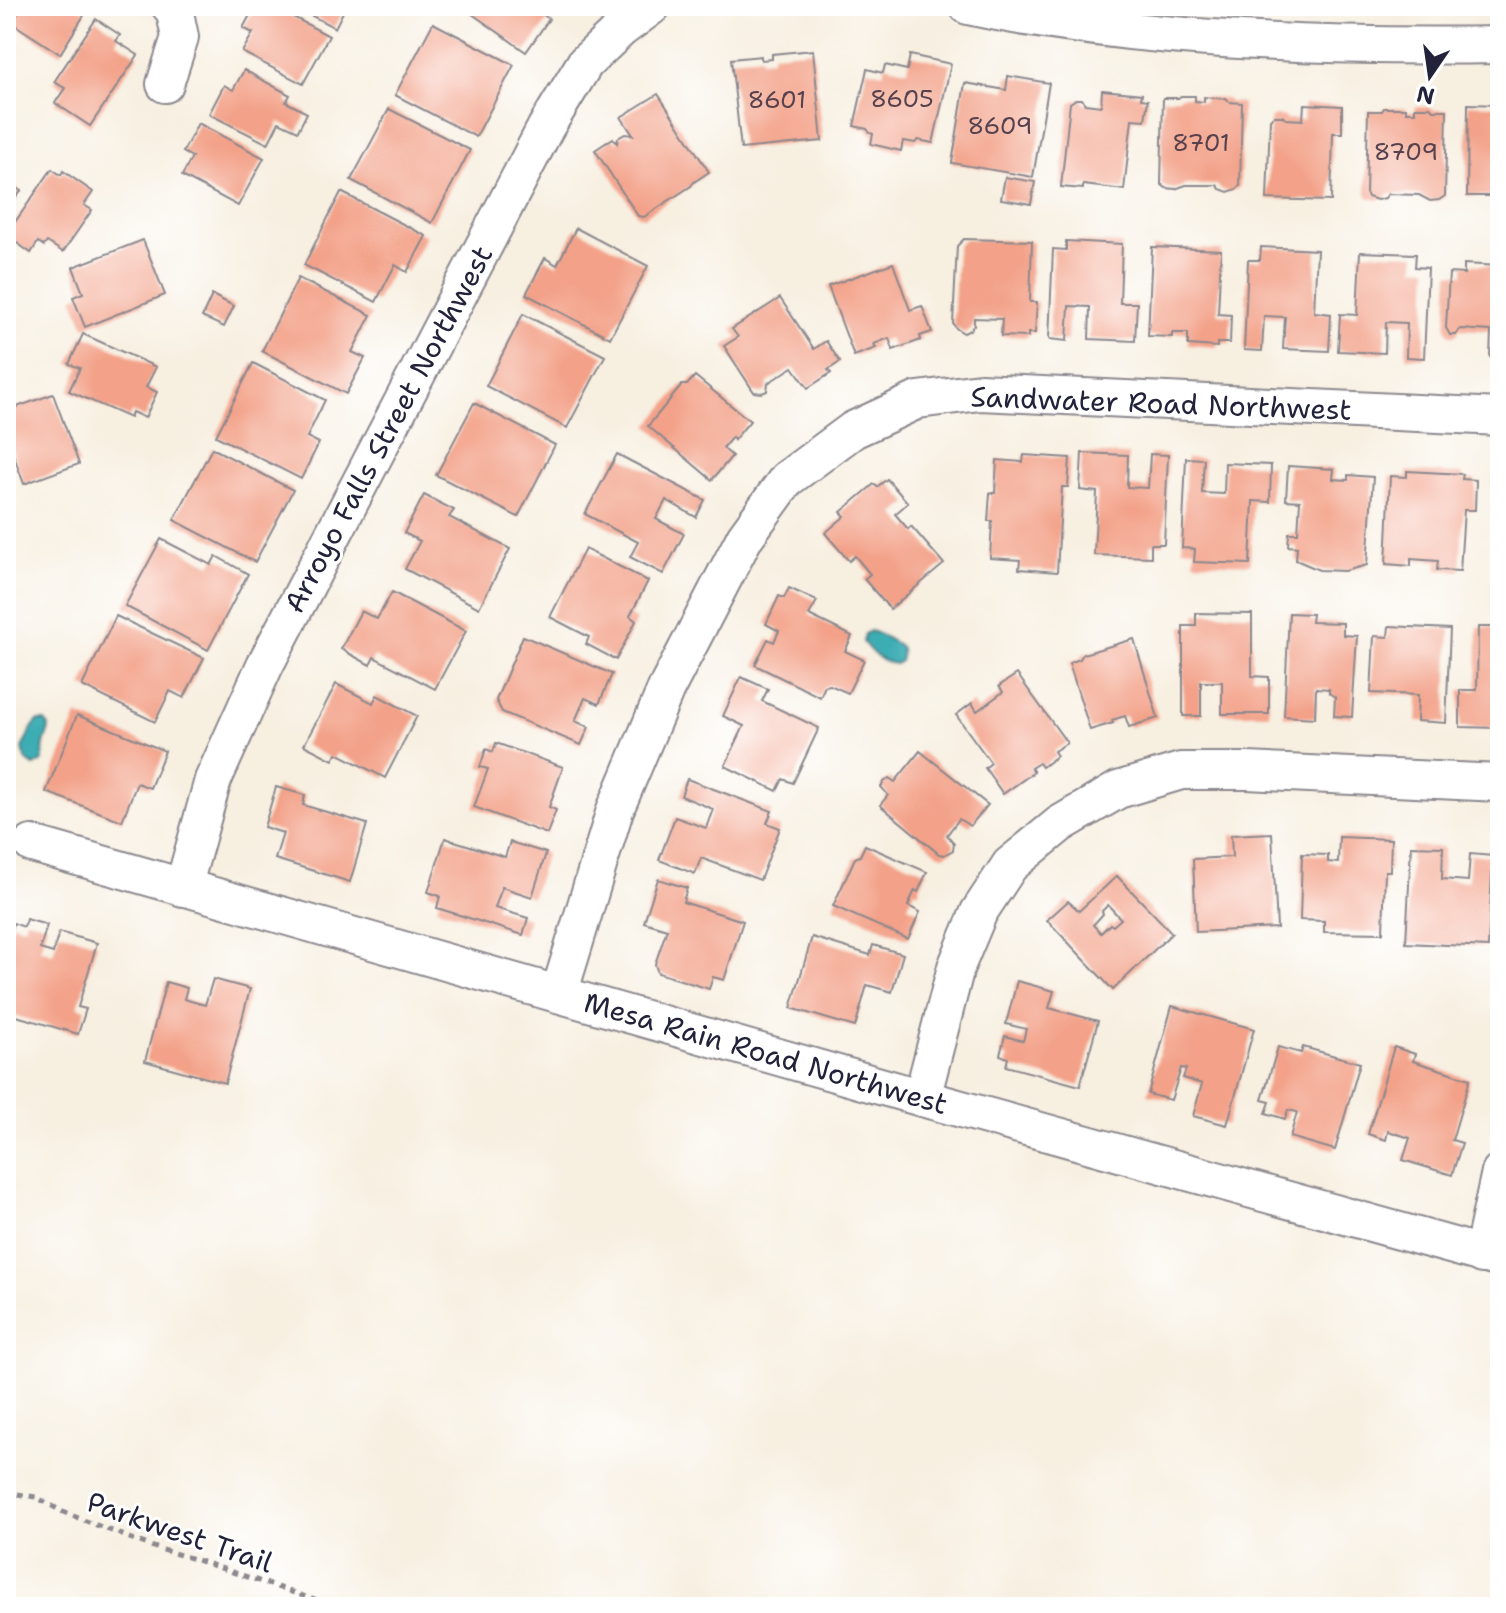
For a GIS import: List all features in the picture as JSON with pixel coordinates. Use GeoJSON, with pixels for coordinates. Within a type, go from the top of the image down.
{"type":"FeatureCollection","features":[{"type":"Feature","properties":{"kind":"street","name":"Arroyo Falls Street Northwest"},"geometry":{"type":"LineString","coordinates":[[183,888],[213,780],[252,692],[546,127],[585,63],[621,29],[652,6]]}},
{"type":"Feature","properties":{"kind":"street"},"geometry":{"type":"LineString","coordinates":[[968,6],[1085,26],[1210,39],[1412,46],[1500,45]]}},
{"type":"Feature","properties":{"kind":"street"},"geometry":{"type":"LineString","coordinates":[[165,84],[180,37],[174,7]]}},
{"type":"Feature","properties":{"kind":"street","name":"Sandwater Road Northwest"},"geometry":{"type":"LineString","coordinates":[[559,994],[615,810],[666,689],[745,537],[787,479],[853,430],[918,400],[980,392],[1500,417]]}},
{"type":"Feature","properties":{"kind":"street"},"geometry":{"type":"LineString","coordinates":[[922,1098],[956,967],[979,912],[1010,865],[1060,824],[1118,790],[1181,771],[1247,771],[1500,783]]}},
{"type":"Feature","properties":{"kind":"street","name":"Mesa Rain Road Northwest"},"geometry":{"type":"LineString","coordinates":[[32,844],[1491,1257]]}},
{"type":"Feature","properties":{"kind":"street"},"geometry":{"type":"LineString","coordinates":[[1491,1257],[1500,1172]]}},
{"type":"Feature","properties":{"kind":"path","name":"Parkwest Trail"},"geometry":{"type":"LineString","coordinates":[[6,1492],[36,1497],[63,1512],[153,1547],[342,1607]]}},
{"type":"Feature","properties":{"kind":"water"},"geometry":{"type":"Polygon","coordinates":[[[870,631],[898,645],[900,661],[891,663],[873,654],[863,642],[865,634],[870,631]]]}},
{"type":"Feature","properties":{"kind":"water"},"geometry":{"type":"Polygon","coordinates":[[[38,721],[45,721],[49,729],[43,759],[34,766],[27,761],[22,748],[38,721]]]}},
{"type":"Feature","properties":{"kind":"building"},"geometry":{"type":"Polygon","coordinates":[[[22,6],[77,6],[86,12],[60,54],[12,23],[22,6]]]}},
{"type":"Feature","properties":{"kind":"building"},"geometry":{"type":"Polygon","coordinates":[[[255,6],[273,6],[329,36],[303,84],[242,52],[253,33],[243,28],[255,6]]]}},
{"type":"Feature","properties":{"kind":"building"},"geometry":{"type":"Polygon","coordinates":[[[293,6],[346,6],[335,28],[293,6]]]}},
{"type":"Feature","properties":{"kind":"building"},"geometry":{"type":"Polygon","coordinates":[[[461,6],[541,6],[538,11],[549,19],[526,52],[461,6]]]}},
{"type":"Feature","properties":{"kind":"building"},"geometry":{"type":"Polygon","coordinates":[[[96,19],[120,35],[116,41],[138,55],[90,126],[55,103],[65,88],[54,82],[96,19]]]}},
{"type":"Feature","properties":{"kind":"building"},"geometry":{"type":"Polygon","coordinates":[[[433,23],[514,65],[476,137],[395,95],[433,23]]]}},
{"type":"Feature","properties":{"kind":"building"},"geometry":{"type":"Polygon","coordinates":[[[813,50],[822,141],[741,149],[731,59],[761,56],[761,60],[772,59],[772,54],[813,50]]]}},
{"type":"Feature","properties":{"kind":"building"},"geometry":{"type":"Polygon","coordinates":[[[910,55],[951,64],[933,143],[903,141],[901,151],[871,144],[873,134],[854,126],[867,69],[883,73],[885,65],[907,70],[910,55]]]}},
{"type":"Feature","properties":{"kind":"building"},"geometry":{"type":"Polygon","coordinates":[[[244,70],[290,95],[286,102],[307,113],[298,131],[279,122],[268,144],[209,114],[224,85],[233,90],[244,70]]]}},
{"type":"Feature","properties":{"kind":"building"},"geometry":{"type":"Polygon","coordinates":[[[1008,76],[1049,83],[1033,177],[952,163],[965,83],[1006,90],[1008,76]]]}},
{"type":"Feature","properties":{"kind":"building"},"geometry":{"type":"Polygon","coordinates":[[[1102,90],[1142,94],[1141,99],[1148,100],[1145,120],[1132,119],[1124,190],[1083,185],[1083,189],[1061,187],[1070,103],[1082,99],[1085,104],[1101,106],[1102,90]]]}},
{"type":"Feature","properties":{"kind":"building"},"geometry":{"type":"Polygon","coordinates":[[[658,94],[709,172],[644,217],[638,216],[595,150],[613,138],[617,143],[618,138],[625,134],[633,135],[621,117],[658,94]]]}},
{"type":"Feature","properties":{"kind":"building"},"geometry":{"type":"Polygon","coordinates":[[[1195,96],[1195,101],[1204,102],[1204,97],[1242,103],[1240,186],[1237,189],[1228,192],[1217,185],[1186,185],[1175,189],[1161,184],[1163,98],[1195,96]]]}},
{"type":"Feature","properties":{"kind":"building"},"geometry":{"type":"Polygon","coordinates":[[[1304,104],[1342,106],[1342,133],[1333,133],[1331,201],[1267,199],[1270,119],[1282,116],[1303,120],[1304,104]]]}},
{"type":"Feature","properties":{"kind":"building"},"geometry":{"type":"Polygon","coordinates":[[[1468,104],[1500,105],[1500,196],[1467,196],[1468,104]]]}},
{"type":"Feature","properties":{"kind":"building"},"geometry":{"type":"Polygon","coordinates":[[[1415,107],[1447,110],[1445,196],[1430,201],[1419,195],[1388,194],[1377,200],[1368,197],[1368,111],[1406,108],[1406,112],[1415,112],[1415,107]]]}},
{"type":"Feature","properties":{"kind":"building"},"geometry":{"type":"Polygon","coordinates":[[[389,109],[470,150],[432,223],[351,180],[389,109]]]}},
{"type":"Feature","properties":{"kind":"building"},"geometry":{"type":"Polygon","coordinates":[[[198,123],[264,158],[238,206],[182,176],[192,157],[183,152],[198,123]]]}},
{"type":"Feature","properties":{"kind":"building"},"geometry":{"type":"Polygon","coordinates":[[[52,169],[61,175],[63,171],[93,192],[84,205],[92,210],[63,252],[47,242],[44,246],[38,242],[31,253],[6,235],[52,169]]]}},
{"type":"Feature","properties":{"kind":"building"},"geometry":{"type":"Polygon","coordinates":[[[1005,177],[1035,182],[1031,204],[1001,199],[1005,177]]]}},
{"type":"Feature","properties":{"kind":"building"},"geometry":{"type":"Polygon","coordinates":[[[6,181],[21,191],[6,211],[6,181]]]}},
{"type":"Feature","properties":{"kind":"building"},"geometry":{"type":"Polygon","coordinates":[[[341,192],[426,236],[407,272],[395,265],[376,302],[304,265],[341,192]]]}},
{"type":"Feature","properties":{"kind":"building"},"geometry":{"type":"Polygon","coordinates":[[[576,228],[648,266],[610,338],[526,294],[545,258],[557,265],[576,228]]]}},
{"type":"Feature","properties":{"kind":"building"},"geometry":{"type":"Polygon","coordinates":[[[964,239],[1032,241],[1030,302],[1037,302],[1035,333],[1028,333],[1028,337],[1001,336],[1002,319],[974,318],[974,325],[964,333],[953,324],[957,246],[964,239]]]}},
{"type":"Feature","properties":{"kind":"building"},"geometry":{"type":"Polygon","coordinates":[[[143,240],[165,295],[85,327],[73,297],[83,293],[73,267],[143,240]]]}},
{"type":"Feature","properties":{"kind":"building"},"geometry":{"type":"Polygon","coordinates":[[[1066,241],[1122,244],[1120,303],[1137,303],[1135,341],[1089,339],[1090,307],[1069,306],[1067,341],[1049,339],[1053,249],[1066,250],[1066,241]]]}},
{"type":"Feature","properties":{"kind":"building"},"geometry":{"type":"Polygon","coordinates":[[[1152,247],[1221,250],[1218,314],[1231,315],[1230,343],[1217,343],[1217,347],[1188,345],[1188,333],[1172,333],[1172,337],[1148,336],[1152,247]]]}},
{"type":"Feature","properties":{"kind":"building"},"geometry":{"type":"Polygon","coordinates":[[[1261,247],[1317,250],[1314,312],[1331,314],[1329,351],[1283,349],[1285,317],[1264,316],[1262,351],[1244,350],[1248,260],[1260,260],[1261,247]]]}},
{"type":"Feature","properties":{"kind":"building"},"geometry":{"type":"Polygon","coordinates":[[[1360,252],[1416,254],[1415,267],[1428,268],[1424,358],[1406,357],[1407,323],[1386,322],[1385,353],[1338,351],[1340,314],[1357,315],[1360,252]]]}},
{"type":"Feature","properties":{"kind":"building"},"geometry":{"type":"Polygon","coordinates":[[[893,263],[910,310],[922,306],[932,332],[920,336],[921,340],[893,350],[889,338],[874,344],[876,348],[854,356],[828,286],[893,263]]]}},
{"type":"Feature","properties":{"kind":"building"},"geometry":{"type":"Polygon","coordinates":[[[1464,264],[1500,266],[1500,358],[1490,357],[1491,331],[1460,329],[1456,335],[1450,335],[1446,328],[1449,273],[1464,274],[1464,264]]]}},
{"type":"Feature","properties":{"kind":"building"},"geometry":{"type":"Polygon","coordinates":[[[298,278],[371,315],[352,352],[365,358],[346,394],[262,351],[298,278]]]}},
{"type":"Feature","properties":{"kind":"building"},"geometry":{"type":"Polygon","coordinates":[[[212,295],[234,306],[224,327],[202,317],[212,295]]]}},
{"type":"Feature","properties":{"kind":"building"},"geometry":{"type":"Polygon","coordinates":[[[780,298],[814,349],[826,341],[840,362],[828,370],[831,373],[808,388],[793,367],[768,383],[767,391],[754,392],[724,346],[738,337],[732,329],[780,298]]]}},
{"type":"Feature","properties":{"kind":"building"},"geometry":{"type":"Polygon","coordinates":[[[523,314],[605,356],[567,428],[486,386],[523,314]]]}},
{"type":"Feature","properties":{"kind":"building"},"geometry":{"type":"Polygon","coordinates":[[[83,334],[156,367],[146,387],[157,392],[145,418],[132,412],[130,418],[69,391],[80,368],[69,364],[83,334]]]}},
{"type":"Feature","properties":{"kind":"building"},"geometry":{"type":"Polygon","coordinates":[[[253,363],[325,400],[307,437],[319,443],[301,479],[216,436],[253,363]]]}},
{"type":"Feature","properties":{"kind":"building"},"geometry":{"type":"Polygon","coordinates":[[[695,376],[750,421],[723,448],[732,456],[712,480],[648,426],[682,385],[687,385],[695,376]]]}},
{"type":"Feature","properties":{"kind":"building"},"geometry":{"type":"Polygon","coordinates":[[[53,394],[79,464],[24,484],[6,434],[6,411],[53,394]]]}},
{"type":"Feature","properties":{"kind":"building"},"geometry":{"type":"Polygon","coordinates":[[[474,403],[555,445],[518,517],[436,475],[474,403]]]}},
{"type":"Feature","properties":{"kind":"building"},"geometry":{"type":"Polygon","coordinates":[[[212,448],[293,490],[255,562],[174,520],[212,448]]]}},
{"type":"Feature","properties":{"kind":"building"},"geometry":{"type":"Polygon","coordinates":[[[1082,453],[1128,455],[1127,487],[1148,488],[1150,454],[1168,455],[1164,544],[1151,544],[1151,557],[1094,555],[1097,492],[1080,490],[1082,453]]]}},
{"type":"Feature","properties":{"kind":"building"},"geometry":{"type":"Polygon","coordinates":[[[617,454],[705,500],[696,517],[666,500],[656,519],[684,534],[663,574],[630,557],[638,542],[585,514],[617,454]]]}},
{"type":"Feature","properties":{"kind":"building"},"geometry":{"type":"Polygon","coordinates":[[[1024,455],[1070,458],[1068,487],[1062,487],[1057,572],[1019,569],[1020,560],[990,558],[990,493],[995,493],[997,460],[1023,462],[1024,455]]]}},
{"type":"Feature","properties":{"kind":"building"},"geometry":{"type":"Polygon","coordinates":[[[1186,458],[1204,459],[1202,493],[1224,494],[1225,463],[1271,465],[1270,502],[1253,501],[1250,564],[1194,562],[1195,549],[1182,548],[1186,458]]]}},
{"type":"Feature","properties":{"kind":"building"},"geometry":{"type":"Polygon","coordinates":[[[1288,466],[1334,469],[1333,479],[1348,480],[1348,475],[1373,477],[1367,565],[1345,571],[1319,570],[1296,560],[1297,547],[1288,546],[1289,533],[1298,533],[1300,501],[1286,500],[1288,466]]]}},
{"type":"Feature","properties":{"kind":"building"},"geometry":{"type":"Polygon","coordinates":[[[1407,471],[1463,474],[1462,479],[1476,480],[1475,510],[1464,510],[1460,571],[1437,570],[1438,561],[1411,559],[1411,566],[1386,564],[1390,476],[1407,477],[1407,471]]]}},
{"type":"Feature","properties":{"kind":"building"},"geometry":{"type":"Polygon","coordinates":[[[1494,475],[1500,475],[1500,574],[1494,573],[1494,475]]]}},
{"type":"Feature","properties":{"kind":"building"},"geometry":{"type":"Polygon","coordinates":[[[887,479],[908,503],[895,514],[908,529],[911,526],[944,564],[890,609],[864,579],[870,574],[855,556],[849,561],[825,533],[845,516],[841,512],[874,484],[877,487],[887,479]]]}},
{"type":"Feature","properties":{"kind":"building"},"geometry":{"type":"Polygon","coordinates":[[[424,495],[454,510],[449,517],[510,549],[479,608],[405,569],[420,541],[404,533],[424,495]]]}},
{"type":"Feature","properties":{"kind":"building"},"geometry":{"type":"Polygon","coordinates":[[[161,539],[211,565],[216,556],[248,574],[208,650],[125,606],[161,539]]]}},
{"type":"Feature","properties":{"kind":"building"},"geometry":{"type":"Polygon","coordinates":[[[585,549],[648,581],[630,616],[636,621],[616,660],[586,644],[589,637],[550,617],[585,549]]]}},
{"type":"Feature","properties":{"kind":"building"},"geometry":{"type":"Polygon","coordinates":[[[789,588],[817,601],[809,615],[852,636],[845,651],[864,660],[848,693],[830,685],[825,686],[820,697],[755,665],[768,639],[774,642],[779,631],[766,624],[779,596],[784,598],[789,588]]]}},
{"type":"Feature","properties":{"kind":"building"},"geometry":{"type":"Polygon","coordinates":[[[392,592],[466,631],[435,689],[374,657],[370,665],[341,649],[361,611],[377,619],[392,592]]]}},
{"type":"Feature","properties":{"kind":"building"},"geometry":{"type":"Polygon","coordinates":[[[1196,613],[1252,614],[1252,676],[1269,677],[1269,714],[1222,714],[1222,682],[1201,682],[1201,716],[1183,716],[1183,626],[1196,626],[1196,613]]]}},
{"type":"Feature","properties":{"kind":"building"},"geometry":{"type":"Polygon","coordinates":[[[1289,613],[1312,614],[1311,622],[1343,623],[1343,635],[1357,636],[1352,717],[1334,716],[1335,697],[1329,689],[1316,688],[1315,718],[1284,716],[1289,613]]]}},
{"type":"Feature","properties":{"kind":"building"},"geometry":{"type":"Polygon","coordinates":[[[116,616],[204,658],[184,698],[170,691],[155,722],[82,686],[116,616]]]}},
{"type":"Feature","properties":{"kind":"building"},"geometry":{"type":"Polygon","coordinates":[[[1389,626],[1450,629],[1446,723],[1417,721],[1418,695],[1371,693],[1374,636],[1388,637],[1389,626]]]}},
{"type":"Feature","properties":{"kind":"building"},"geometry":{"type":"Polygon","coordinates":[[[1478,627],[1500,627],[1500,728],[1460,727],[1460,690],[1477,690],[1478,627]]]}},
{"type":"Feature","properties":{"kind":"building"},"geometry":{"type":"Polygon","coordinates":[[[523,636],[612,674],[599,704],[585,698],[575,721],[589,727],[581,745],[502,712],[496,700],[523,636]]]}},
{"type":"Feature","properties":{"kind":"building"},"geometry":{"type":"Polygon","coordinates":[[[1134,639],[1158,718],[1129,727],[1125,716],[1090,730],[1069,663],[1080,659],[1083,654],[1134,639]]]}},
{"type":"Feature","properties":{"kind":"building"},"geometry":{"type":"Polygon","coordinates":[[[1017,674],[1067,743],[1054,751],[1057,756],[1042,767],[1039,763],[1031,768],[1034,772],[1003,794],[985,768],[991,763],[956,715],[972,703],[977,711],[1003,692],[999,686],[1017,674]]]}},
{"type":"Feature","properties":{"kind":"building"},"geometry":{"type":"Polygon","coordinates":[[[741,677],[768,689],[762,701],[819,728],[793,783],[783,779],[777,791],[725,766],[744,726],[723,716],[741,677]]]}},
{"type":"Feature","properties":{"kind":"building"},"geometry":{"type":"Polygon","coordinates":[[[336,684],[373,703],[377,695],[417,716],[385,778],[337,753],[333,760],[304,745],[336,684]]]}},
{"type":"Feature","properties":{"kind":"building"},"geometry":{"type":"Polygon","coordinates":[[[77,715],[165,751],[150,788],[137,783],[122,821],[46,792],[77,715]]]}},
{"type":"Feature","properties":{"kind":"building"},"geometry":{"type":"Polygon","coordinates":[[[496,743],[563,767],[549,807],[556,810],[547,834],[474,807],[488,769],[480,767],[486,749],[493,752],[496,743]]]}},
{"type":"Feature","properties":{"kind":"building"},"geometry":{"type":"Polygon","coordinates":[[[920,751],[988,805],[970,826],[959,819],[947,835],[954,843],[953,850],[944,855],[880,805],[888,795],[881,787],[884,782],[889,778],[895,782],[920,751]]]}},
{"type":"Feature","properties":{"kind":"building"},"geometry":{"type":"Polygon","coordinates":[[[687,779],[772,811],[767,823],[780,828],[760,880],[701,858],[695,874],[659,860],[675,817],[706,828],[713,809],[681,796],[687,779]]]}},
{"type":"Feature","properties":{"kind":"building"},"geometry":{"type":"Polygon","coordinates":[[[276,787],[305,795],[303,805],[367,824],[350,882],[275,859],[283,833],[264,827],[276,787]]]}},
{"type":"Feature","properties":{"kind":"building"},"geometry":{"type":"Polygon","coordinates":[[[1272,833],[1277,928],[1196,932],[1193,859],[1232,857],[1231,835],[1272,833]]]}},
{"type":"Feature","properties":{"kind":"building"},"geometry":{"type":"Polygon","coordinates":[[[1339,837],[1391,839],[1390,871],[1385,871],[1383,933],[1324,932],[1324,921],[1300,920],[1302,854],[1328,855],[1328,862],[1338,863],[1339,837]]]}},
{"type":"Feature","properties":{"kind":"building"},"geometry":{"type":"Polygon","coordinates":[[[445,838],[505,857],[510,842],[546,853],[532,897],[502,887],[495,908],[528,918],[523,935],[437,908],[440,896],[428,892],[445,838]]]}},
{"type":"Feature","properties":{"kind":"building"},"geometry":{"type":"Polygon","coordinates":[[[865,845],[927,872],[908,906],[920,912],[908,939],[833,906],[855,858],[860,856],[865,845]]]}},
{"type":"Feature","properties":{"kind":"building"},"geometry":{"type":"Polygon","coordinates":[[[1411,846],[1443,847],[1442,879],[1468,881],[1470,854],[1493,856],[1488,947],[1406,943],[1411,846]]]}},
{"type":"Feature","properties":{"kind":"building"},"geometry":{"type":"Polygon","coordinates":[[[1117,876],[1172,933],[1113,990],[1047,920],[1068,901],[1079,911],[1117,876]],[[1108,905],[1093,925],[1101,933],[1121,919],[1108,905]]]}},
{"type":"Feature","properties":{"kind":"building"},"geometry":{"type":"Polygon","coordinates":[[[658,879],[687,888],[683,902],[743,921],[724,980],[713,977],[709,989],[658,973],[655,964],[667,929],[644,922],[658,879]]]}},
{"type":"Feature","properties":{"kind":"building"},"geometry":{"type":"Polygon","coordinates":[[[26,919],[47,925],[40,949],[53,953],[59,932],[97,943],[78,1007],[86,1009],[78,1034],[6,1013],[6,946],[13,923],[24,927],[26,919]]]}},
{"type":"Feature","properties":{"kind":"building"},"geometry":{"type":"Polygon","coordinates":[[[812,937],[870,955],[873,945],[903,954],[892,992],[867,985],[855,1027],[791,1008],[812,937]]]}},
{"type":"Feature","properties":{"kind":"building"},"geometry":{"type":"Polygon","coordinates":[[[213,979],[250,989],[225,1083],[145,1061],[166,982],[187,988],[184,999],[205,1005],[213,979]]]}},
{"type":"Feature","properties":{"kind":"building"},"geometry":{"type":"Polygon","coordinates":[[[1017,981],[1054,991],[1049,1008],[1098,1021],[1080,1086],[1006,1066],[1008,1058],[1000,1055],[1005,1036],[1023,1041],[1026,1029],[1006,1024],[1017,981]]]}},
{"type":"Feature","properties":{"kind":"building"},"geometry":{"type":"Polygon","coordinates":[[[1172,1006],[1254,1029],[1227,1125],[1193,1116],[1202,1084],[1183,1078],[1186,1069],[1181,1068],[1171,1100],[1148,1094],[1172,1006]]]}},
{"type":"Feature","properties":{"kind":"building"},"geometry":{"type":"Polygon","coordinates":[[[1278,1047],[1301,1053],[1303,1047],[1360,1063],[1335,1150],[1290,1137],[1297,1112],[1288,1110],[1285,1119],[1266,1113],[1270,1102],[1262,1100],[1278,1047]]]}},
{"type":"Feature","properties":{"kind":"building"},"geometry":{"type":"Polygon","coordinates":[[[1394,1047],[1415,1054],[1413,1061],[1470,1079],[1452,1140],[1462,1143],[1452,1175],[1403,1160],[1410,1138],[1388,1131],[1386,1140],[1368,1134],[1394,1047]]]}}]}
